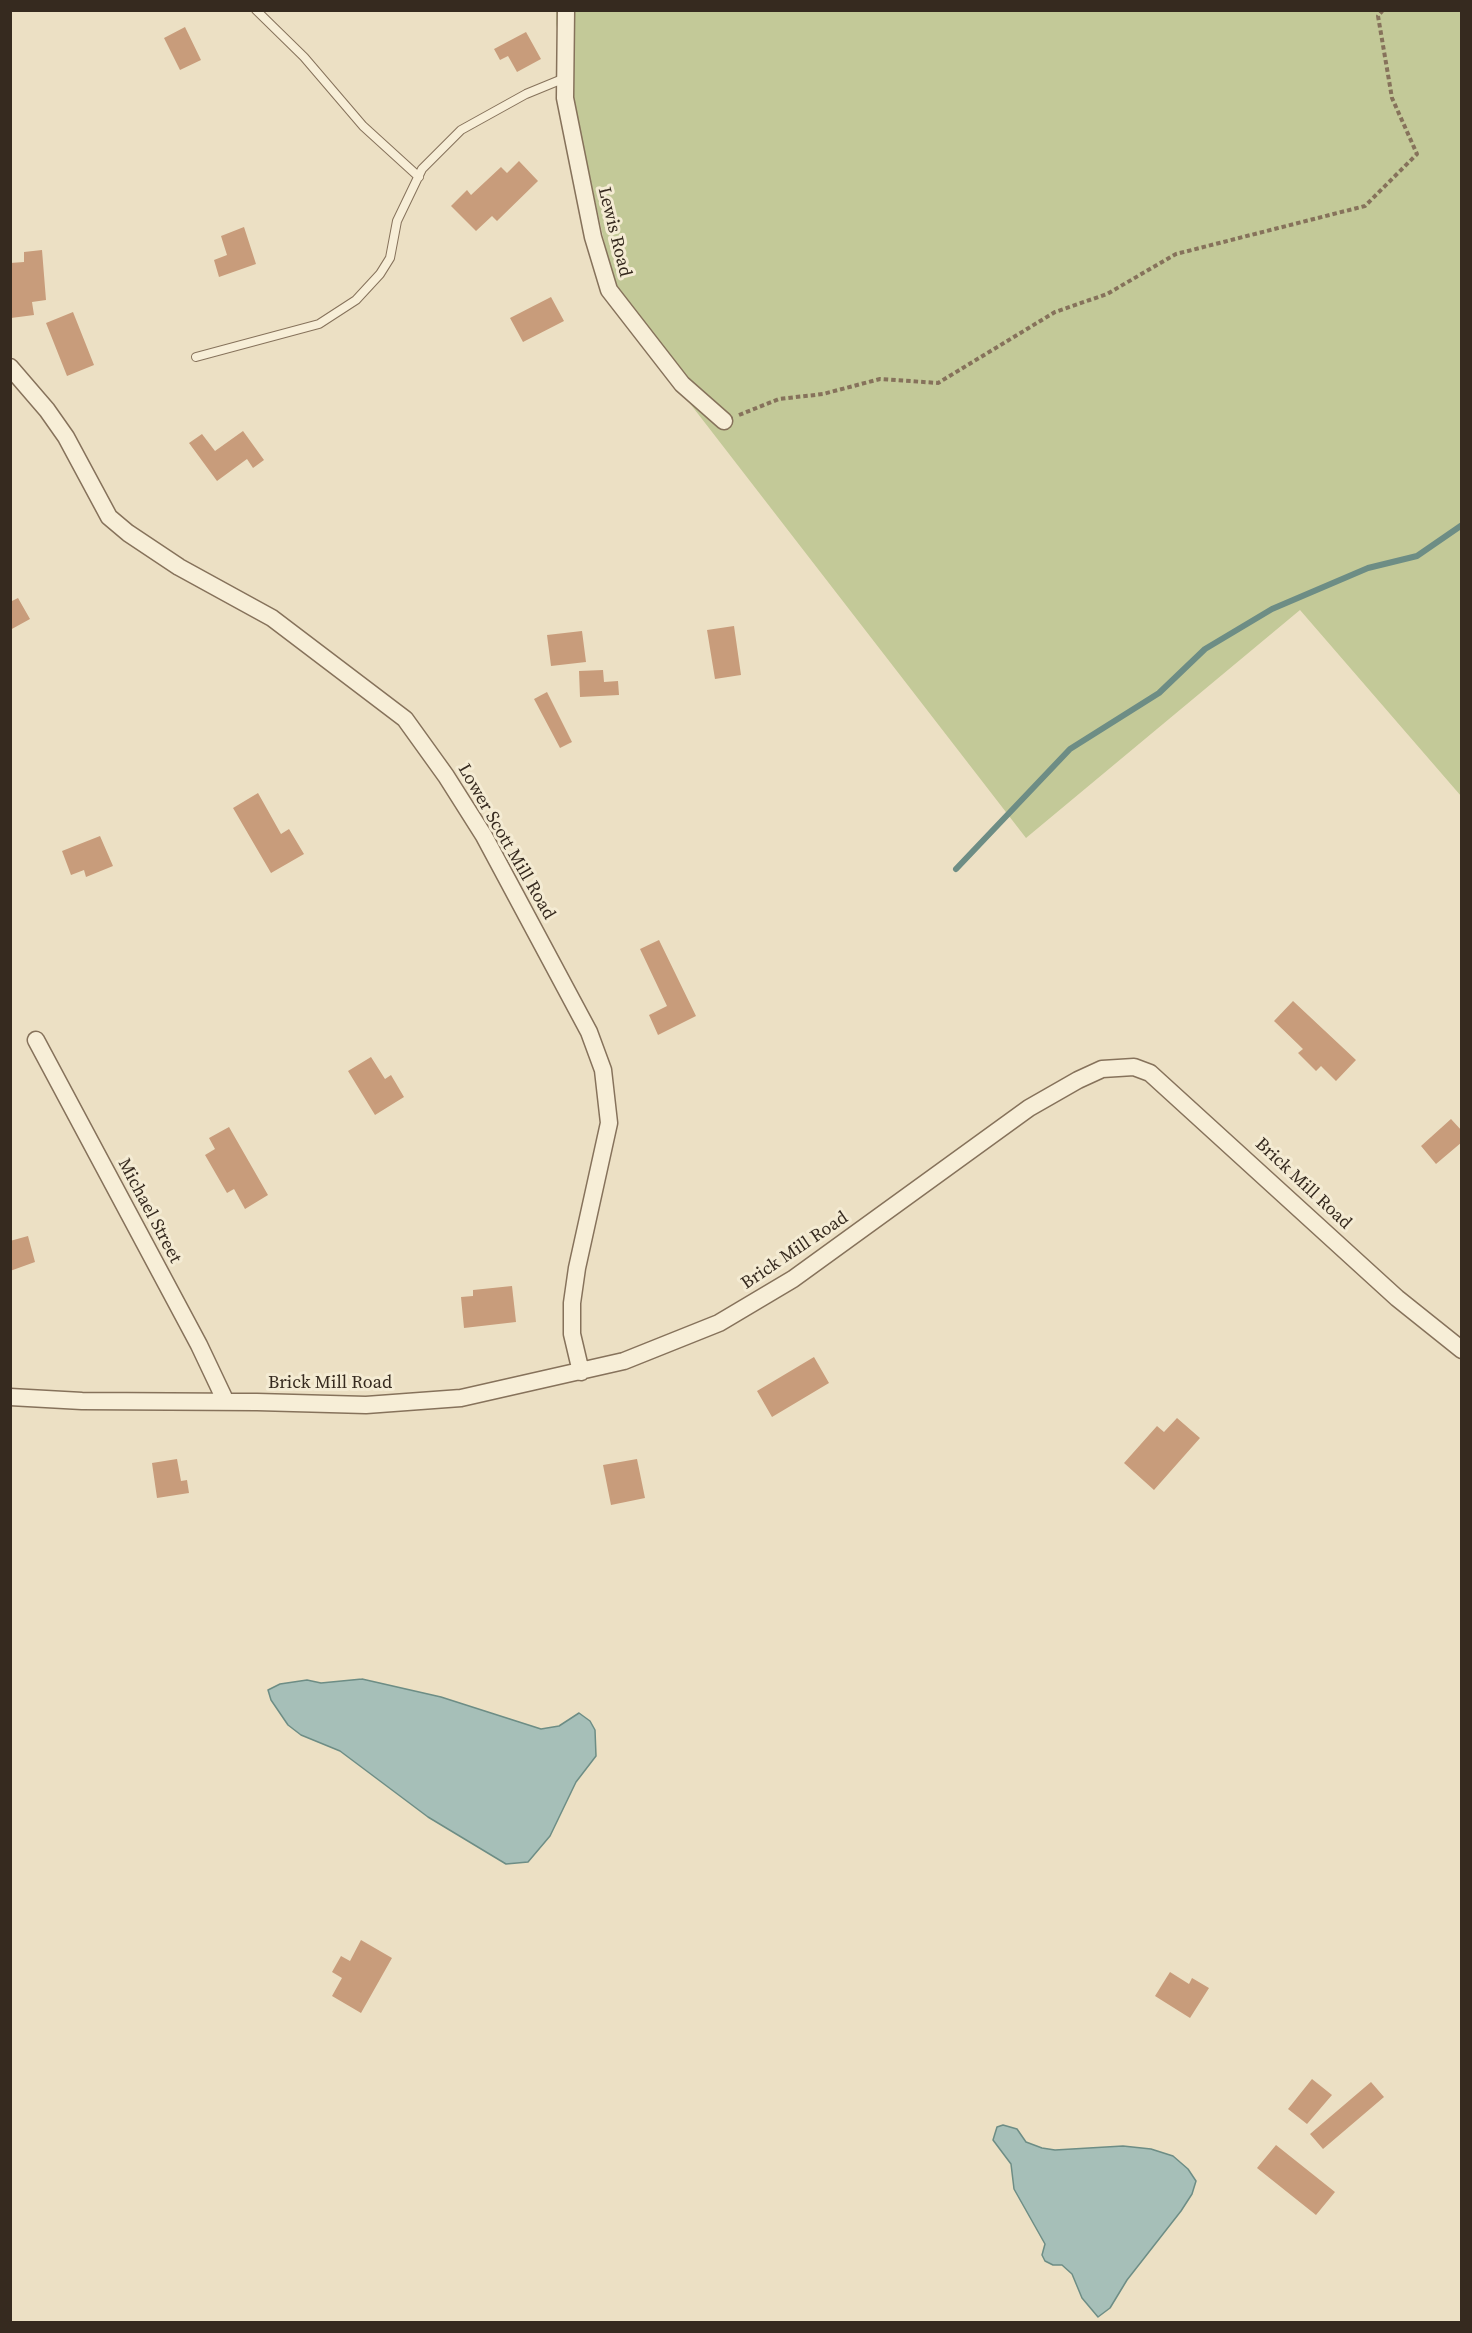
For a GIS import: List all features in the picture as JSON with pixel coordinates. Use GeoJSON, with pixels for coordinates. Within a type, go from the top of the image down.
{"type":"FeatureCollection","features":[{"type":"Feature","properties":{"kind":"street","name":"Lewis Road"},"geometry":{"type":"LineString","coordinates":[[566,10],[565,98],[592,237],[609,290],[682,384],[724,421]]}},
{"type":"Feature","properties":{"kind":"street","name":"Lower Scott Mill Road"},"geometry":{"type":"LineString","coordinates":[[10,367],[66,437],[109,517],[128,533],[179,567],[273,618],[405,719],[446,776],[484,836],[589,1032],[604,1080],[609,1123],[577,1268],[572,1304],[572,1334],[580,1372]]}},
{"type":"Feature","properties":{"kind":"street","name":"Michael Street"},"geometry":{"type":"LineString","coordinates":[[36,1040],[194,1335],[226,1402]]}},
{"type":"Feature","properties":{"kind":"street","name":"Brick Mill Road"},"geometry":{"type":"LineString","coordinates":[[10,1397],[82,1401],[366,1406],[461,1398],[624,1361],[719,1323],[793,1280],[1029,1108],[1102,1069],[1134,1067],[1150,1073],[1396,1298],[1461,1350]]}},
{"type":"Feature","properties":{"kind":"lane"},"geometry":{"type":"LineString","coordinates":[[256,10],[304,57],[363,126],[419,177]]}},
{"type":"Feature","properties":{"kind":"lane"},"geometry":{"type":"LineString","coordinates":[[196,357],[319,324],[356,300],[380,274],[390,258],[397,221],[422,169],[461,130],[526,94],[566,78]]}},
{"type":"Feature","properties":{"kind":"path"},"geometry":{"type":"LineString","coordinates":[[724,421],[779,399],[823,394],[880,379],[938,382],[1055,312],[1107,294],[1176,254],[1365,206],[1417,154],[1392,98],[1378,16],[1383,10]]}},
{"type":"Feature","properties":{"kind":"green space"},"geometry":{"type":"Polygon","coordinates":[[[556,10],[1461,11],[1461,796],[1300,610],[1026,838],[620,313],[556,24],[556,10]]]}},
{"type":"Feature","properties":{"kind":"water"},"geometry":{"type":"Polygon","coordinates":[[[362,1679],[441,1697],[541,1729],[559,1726],[579,1713],[590,1721],[595,1730],[596,1756],[576,1782],[550,1836],[528,1862],[506,1864],[428,1817],[340,1751],[301,1735],[288,1725],[271,1700],[268,1690],[280,1684],[307,1680],[321,1683],[362,1679]]]}},
{"type":"Feature","properties":{"kind":"water"},"geometry":{"type":"Polygon","coordinates":[[[1003,2125],[1017,2129],[1026,2142],[1042,2148],[1055,2150],[1123,2146],[1151,2149],[1173,2156],[1188,2169],[1196,2181],[1192,2194],[1181,2211],[1127,2280],[1110,2308],[1098,2317],[1082,2298],[1072,2274],[1062,2265],[1053,2265],[1045,2261],[1042,2255],[1045,2244],[1014,2189],[1011,2164],[993,2140],[997,2127],[1003,2125]]]}},
{"type":"Feature","properties":{"kind":"building"},"geometry":{"type":"Polygon","coordinates":[[[185,27],[201,60],[180,70],[164,38],[185,27]]]}},
{"type":"Feature","properties":{"kind":"building"},"geometry":{"type":"Polygon","coordinates":[[[526,32],[541,59],[517,72],[508,56],[500,60],[494,49],[526,32]]]}},
{"type":"Feature","properties":{"kind":"building"},"geometry":{"type":"Polygon","coordinates":[[[519,161],[538,181],[497,221],[492,216],[476,231],[451,206],[467,190],[471,195],[501,167],[507,173],[519,161]]]}},
{"type":"Feature","properties":{"kind":"building"},"geometry":{"type":"Polygon","coordinates":[[[244,227],[256,264],[219,277],[214,260],[227,255],[221,236],[244,227]]]}},
{"type":"Feature","properties":{"kind":"building"},"geometry":{"type":"Polygon","coordinates":[[[42,250],[46,300],[32,302],[34,315],[11,318],[10,263],[24,262],[24,252],[42,250]]]}},
{"type":"Feature","properties":{"kind":"building"},"geometry":{"type":"Polygon","coordinates":[[[551,297],[564,321],[523,342],[510,318],[551,297]]]}},
{"type":"Feature","properties":{"kind":"building"},"geometry":{"type":"Polygon","coordinates":[[[73,312],[94,365],[67,376],[46,323],[73,312]]]}},
{"type":"Feature","properties":{"kind":"building"},"geometry":{"type":"Polygon","coordinates":[[[243,431],[264,460],[253,468],[247,459],[217,481],[189,443],[202,434],[215,451],[243,431]]]}},
{"type":"Feature","properties":{"kind":"building"},"geometry":{"type":"Polygon","coordinates":[[[18,598],[30,619],[10,630],[10,602],[18,598]]]}},
{"type":"Feature","properties":{"kind":"building"},"geometry":{"type":"Polygon","coordinates":[[[734,626],[741,675],[715,679],[707,630],[734,626]]]}},
{"type":"Feature","properties":{"kind":"building"},"geometry":{"type":"Polygon","coordinates":[[[582,631],[586,662],[551,666],[547,635],[582,631]]]}},
{"type":"Feature","properties":{"kind":"building"},"geometry":{"type":"Polygon","coordinates":[[[603,670],[604,682],[618,681],[619,695],[580,697],[579,671],[603,670]]]}},
{"type":"Feature","properties":{"kind":"building"},"geometry":{"type":"Polygon","coordinates":[[[547,692],[572,742],[560,748],[534,699],[547,692]]]}},
{"type":"Feature","properties":{"kind":"building"},"geometry":{"type":"Polygon","coordinates":[[[258,793],[281,834],[289,829],[304,854],[271,873],[233,808],[258,793]]]}},
{"type":"Feature","properties":{"kind":"building"},"geometry":{"type":"Polygon","coordinates":[[[100,836],[113,866],[86,877],[84,870],[71,875],[62,851],[100,836]]]}},
{"type":"Feature","properties":{"kind":"building"},"geometry":{"type":"Polygon","coordinates":[[[659,940],[696,1016],[658,1035],[649,1015],[667,1006],[640,949],[659,940]]]}},
{"type":"Feature","properties":{"kind":"building"},"geometry":{"type":"Polygon","coordinates":[[[1293,1001],[1356,1060],[1336,1081],[1321,1066],[1316,1071],[1298,1053],[1303,1049],[1274,1021],[1293,1001]]]}},
{"type":"Feature","properties":{"kind":"building"},"geometry":{"type":"Polygon","coordinates":[[[371,1057],[385,1079],[391,1075],[404,1097],[375,1115],[348,1071],[371,1057]]]}},
{"type":"Feature","properties":{"kind":"building"},"geometry":{"type":"Polygon","coordinates":[[[1451,1119],[1462,1131],[1462,1142],[1436,1164],[1421,1146],[1451,1119]]]}},
{"type":"Feature","properties":{"kind":"building"},"geometry":{"type":"Polygon","coordinates":[[[229,1127],[268,1195],[245,1209],[234,1189],[227,1193],[205,1155],[215,1149],[209,1138],[229,1127]]]}},
{"type":"Feature","properties":{"kind":"building"},"geometry":{"type":"Polygon","coordinates":[[[28,1236],[35,1262],[10,1271],[10,1241],[28,1236]]]}},
{"type":"Feature","properties":{"kind":"building"},"geometry":{"type":"Polygon","coordinates":[[[512,1286],[516,1322],[464,1328],[461,1297],[473,1296],[473,1290],[512,1286]]]}},
{"type":"Feature","properties":{"kind":"building"},"geometry":{"type":"Polygon","coordinates":[[[814,1357],[829,1383],[772,1417],[757,1391],[814,1357]]]}},
{"type":"Feature","properties":{"kind":"building"},"geometry":{"type":"Polygon","coordinates":[[[1177,1418],[1200,1438],[1154,1490],[1124,1463],[1157,1426],[1164,1432],[1177,1418]]]}},
{"type":"Feature","properties":{"kind":"building"},"geometry":{"type":"Polygon","coordinates":[[[177,1459],[181,1481],[187,1480],[189,1493],[157,1498],[152,1463],[177,1459]]]}},
{"type":"Feature","properties":{"kind":"building"},"geometry":{"type":"Polygon","coordinates":[[[637,1459],[645,1498],[611,1505],[603,1465],[637,1459]]]}},
{"type":"Feature","properties":{"kind":"building"},"geometry":{"type":"Polygon","coordinates":[[[361,1940],[392,1958],[361,2013],[332,1996],[342,1978],[332,1972],[341,1956],[350,1961],[361,1940]]]}},
{"type":"Feature","properties":{"kind":"building"},"geometry":{"type":"Polygon","coordinates":[[[1170,1972],[1189,1984],[1192,1978],[1209,1988],[1190,2018],[1155,1996],[1170,1972]]]}},
{"type":"Feature","properties":{"kind":"building"},"geometry":{"type":"Polygon","coordinates":[[[1312,2079],[1332,2095],[1307,2124],[1288,2109],[1312,2079]]]}},
{"type":"Feature","properties":{"kind":"building"},"geometry":{"type":"Polygon","coordinates":[[[1371,2082],[1384,2097],[1323,2149],[1310,2134],[1371,2082]]]}},
{"type":"Feature","properties":{"kind":"building"},"geometry":{"type":"Polygon","coordinates":[[[1276,2145],[1335,2192],[1316,2215],[1257,2168],[1276,2145]]]}},
{"type":"Feature","properties":{"kind":"waterway"},"geometry":{"type":"LineString","coordinates":[[956,869],[1070,749],[1159,693],[1205,649],[1272,609],[1368,568],[1417,556],[1462,525]]}}]}
